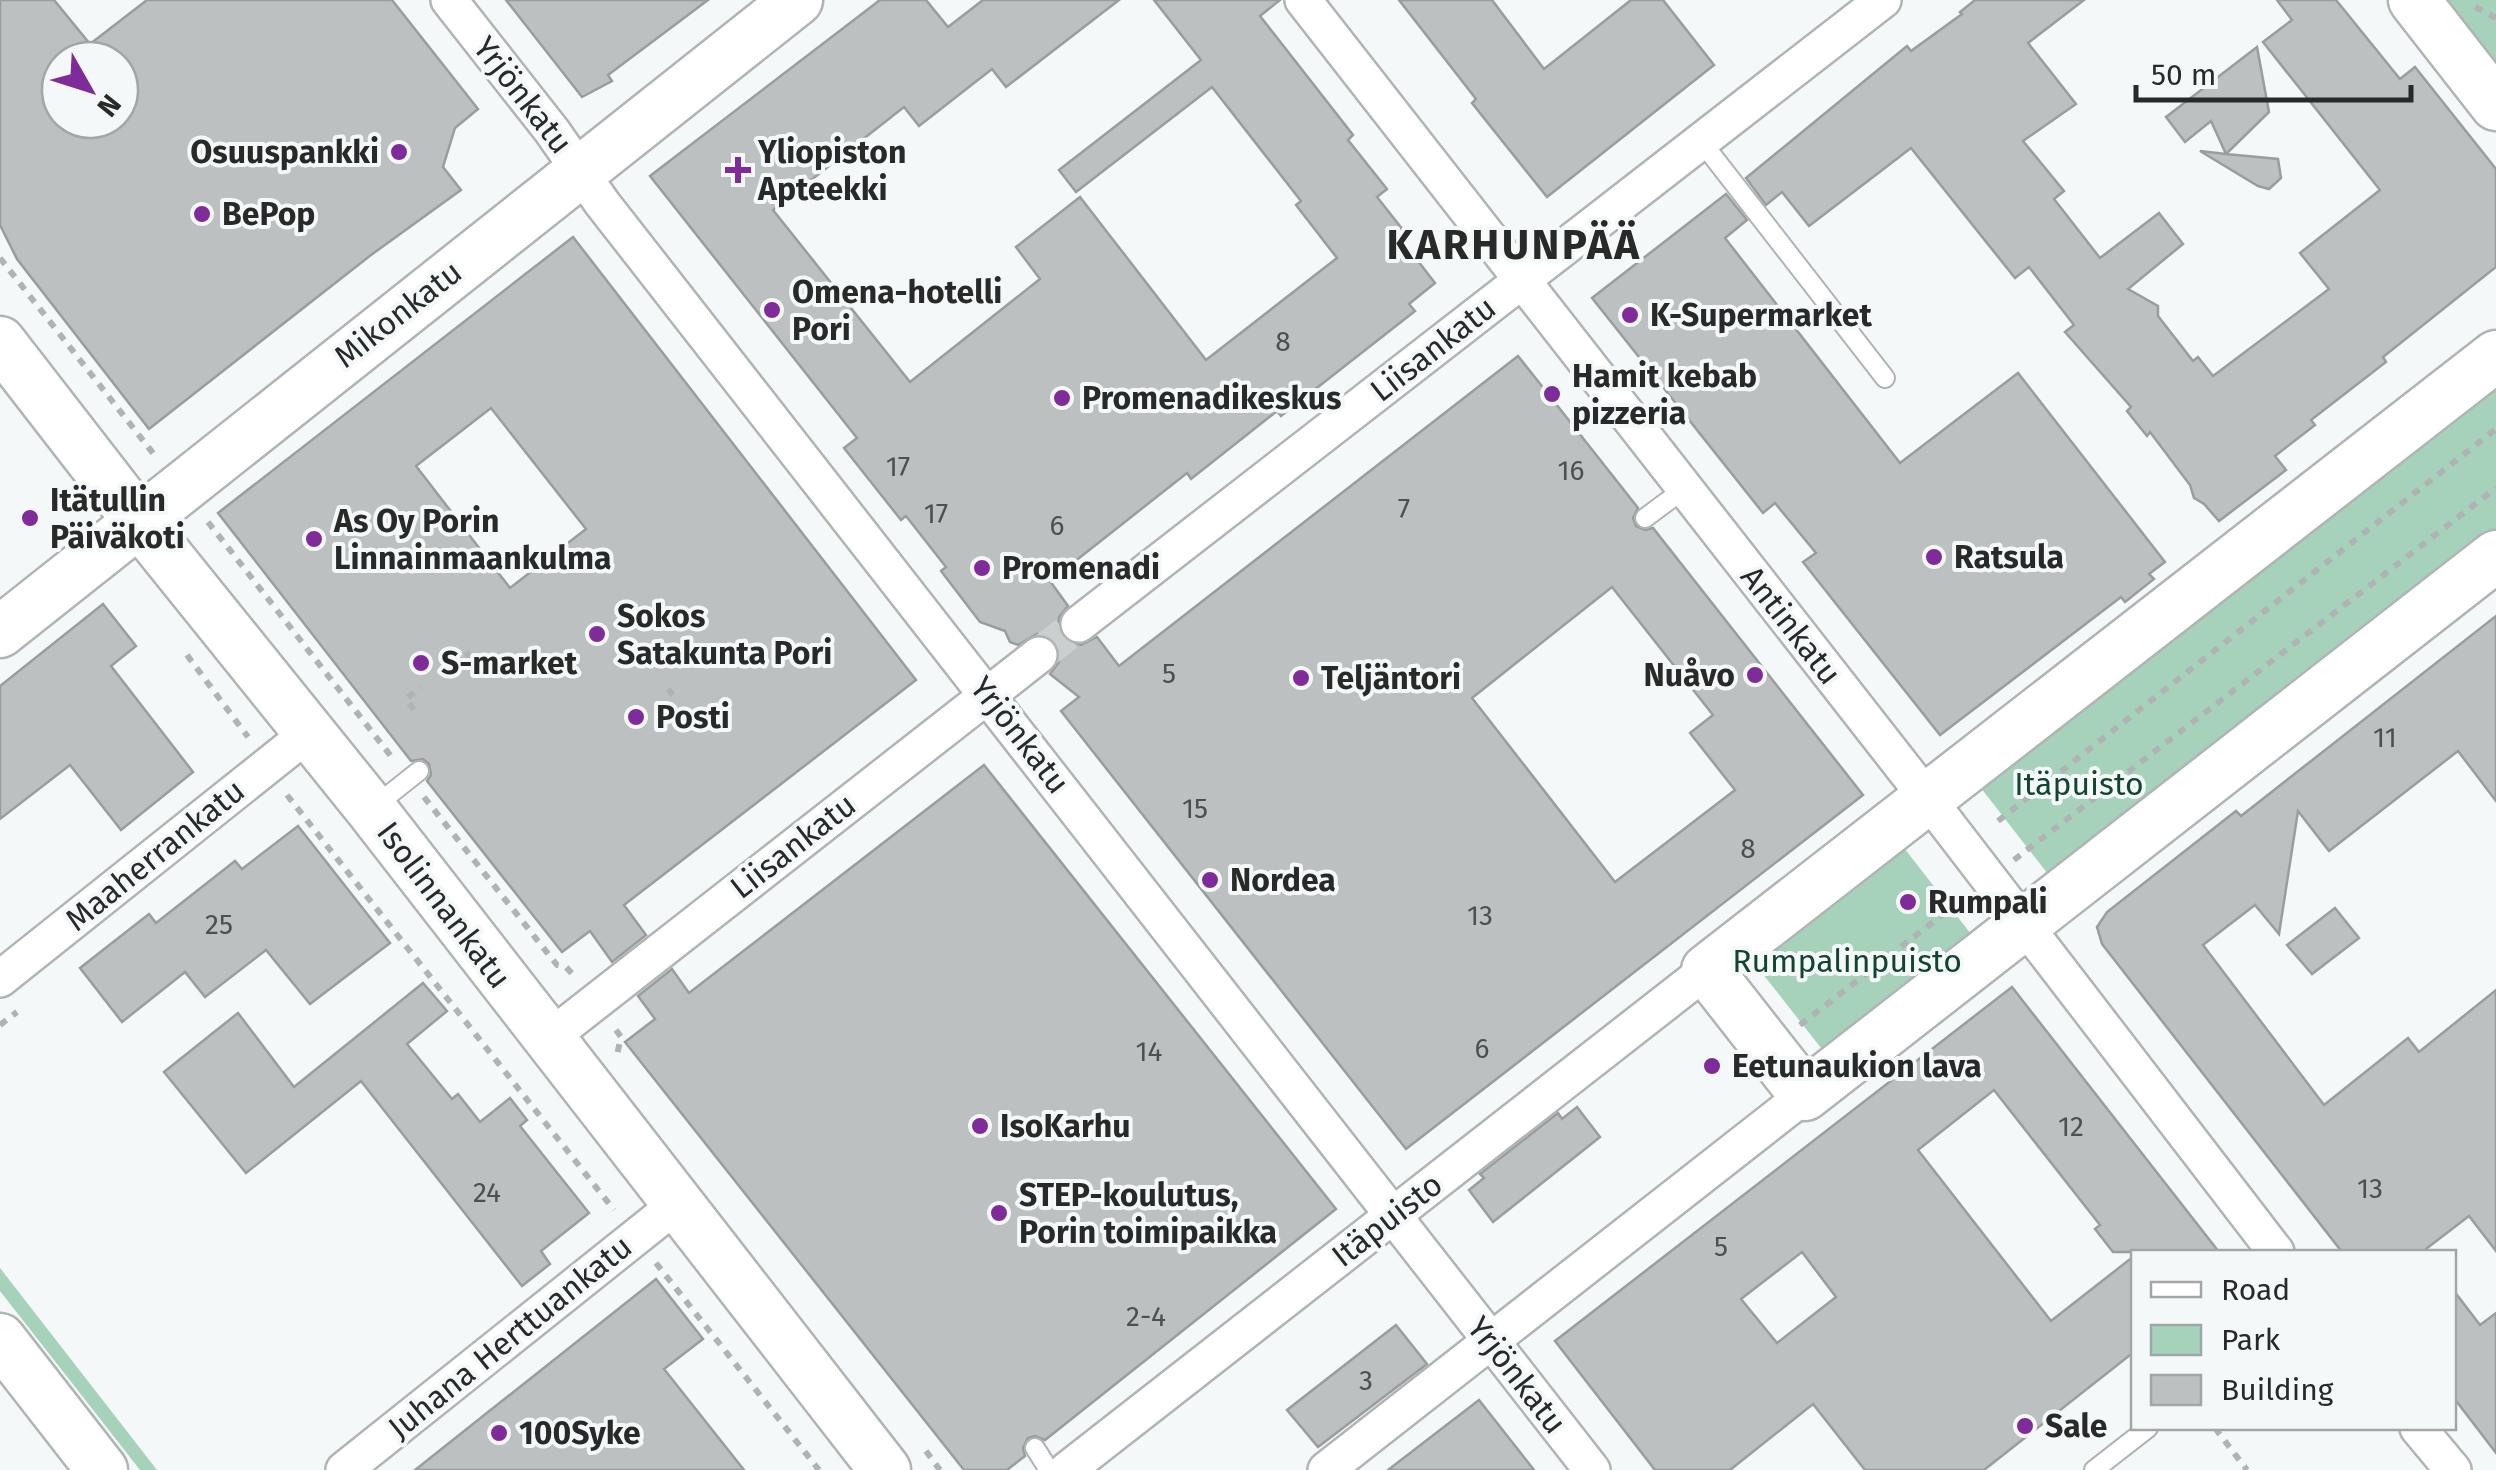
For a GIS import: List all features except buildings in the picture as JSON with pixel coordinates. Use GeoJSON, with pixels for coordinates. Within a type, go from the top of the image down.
{"type":"FeatureCollection","features":[{"type":"Feature","properties":{"kind":"main road","name":"Mikonkatu"},"geometry":{"type":"LineString","coordinates":[[0,632],[797,0]]}},
{"type":"Feature","properties":{"kind":"main road"},"geometry":{"type":"LineString","coordinates":[[2414,0],[2496,105]]}},
{"type":"Feature","properties":{"kind":"main road","name":"Isolinnankatu"},"geometry":{"type":"LineString","coordinates":[[0,342],[310,732],[399,786],[548,1039],[884,1470]]}},
{"type":"Feature","properties":{"kind":"main road","name":"Itäpuisto"},"geometry":{"type":"LineString","coordinates":[[1707,970],[2496,356]]}},
{"type":"Feature","properties":{"kind":"main road"},"geometry":{"type":"LineString","coordinates":[[1707,970],[1806,1094],[2496,556]]}},
{"type":"Feature","properties":{"kind":"main road"},"geometry":{"type":"LineString","coordinates":[[0,1339],[102,1470]]}},
{"type":"Feature","properties":{"kind":"street","name":"Yrjönkatu"},"geometry":{"type":"LineString","coordinates":[[448,0],[581,169],[602,203],[1592,1470]]}},
{"type":"Feature","properties":{"kind":"street","name":"Antinkatu"},"geometry":{"type":"LineString","coordinates":[[1303,0],[2274,1250]]}},
{"type":"Feature","properties":{"kind":"street","name":"Liisankatu"},"geometry":{"type":"LineString","coordinates":[[1079,624],[1883,0]]}},
{"type":"Feature","properties":{"kind":"street","name":"Liisankatu"},"geometry":{"type":"LineString","coordinates":[[548,1039],[1039,655]]}},
{"type":"Feature","properties":{"kind":"street","name":"Maaherrankatu"},"geometry":{"type":"LineString","coordinates":[[0,979],[310,732]]}},
{"type":"Feature","properties":{"kind":"street","name":"Itäpuisto"},"geometry":{"type":"LineString","coordinates":[[1068,1470],[1707,970]]}},
{"type":"Feature","properties":{"kind":"street"},"geometry":{"type":"LineString","coordinates":[[1326,1470],[1806,1094]]}},
{"type":"Feature","properties":{"kind":"street","name":"Juhana Herttuankatu"},"geometry":{"type":"LineString","coordinates":[[344,1470],[676,1205]]}},
{"type":"Feature","properties":{"kind":"street"},"geometry":{"type":"LineString","coordinates":[[2420,1430],[2453,1470]]}},
{"type":"Feature","properties":{"kind":"lane"},"geometry":{"type":"LineString","coordinates":[[1700,142],[1885,378]]}},
{"type":"Feature","properties":{"kind":"lane"},"geometry":{"type":"LineString","coordinates":[[1645,518],[1684,489]]}},
{"type":"Feature","properties":{"kind":"lane"},"geometry":{"type":"LineString","coordinates":[[2094,1470],[2145,1430]]}},
{"type":"Feature","properties":{"kind":"lane"},"geometry":{"type":"LineString","coordinates":[[1035,1448],[1050,1470]]}},
{"type":"Feature","properties":{"kind":"path"},"geometry":{"type":"LineString","coordinates":[[2469,0],[2496,18]]}},
{"type":"Feature","properties":{"kind":"path"},"geometry":{"type":"LineString","coordinates":[[0,258],[180,487],[399,786],[557,965],[566,966],[593,1001]]}},
{"type":"Feature","properties":{"kind":"path"},"geometry":{"type":"LineString","coordinates":[[1998,821],[2496,429]]}},
{"type":"Feature","properties":{"kind":"path"},"geometry":{"type":"LineString","coordinates":[[1770,1048],[2496,488]]}},
{"type":"Feature","properties":{"kind":"path"},"geometry":{"type":"LineString","coordinates":[[179,645],[248,735],[246,744],[819,1470]]}},
{"type":"Feature","properties":{"kind":"path"},"geometry":{"type":"LineString","coordinates":[[466,652],[476,665]]}},
{"type":"Feature","properties":{"kind":"path"},"geometry":{"type":"LineString","coordinates":[[414,710],[406,699],[421,686]]}},
{"type":"Feature","properties":{"kind":"path"},"geometry":{"type":"LineString","coordinates":[[668,689],[677,700]]}},
{"type":"Feature","properties":{"kind":"path"},"geometry":{"type":"LineString","coordinates":[[2217,1430],[2247,1470]]}},
{"type":"Feature","properties":{"kind":"green space"},"geometry":{"type":"Polygon","coordinates":[[[2437,0],[2496,0],[2496,77],[2437,0]]]}},
{"type":"Feature","properties":{"kind":"green space","name":"Itäpuisto"},"geometry":{"type":"Polygon","coordinates":[[[2496,387],[2496,531],[2051,878],[1981,788],[2496,387]]]}},
{"type":"Feature","properties":{"kind":"green space","name":"Rumpalinpuisto"},"geometry":{"type":"Polygon","coordinates":[[[1901,844],[1974,938],[1825,1053],[1751,959],[1901,844]]]}},
{"type":"Feature","properties":{"kind":"green space"},"geometry":{"type":"Polygon","coordinates":[[[0,1268],[157,1470],[140,1470],[0,1291],[0,1268]]]}},
{"type":"Feature","properties":{"kind":"tunnel"},"geometry":{"type":"LineString","coordinates":[[1039,655],[1079,624]]}},
{"type":"Feature","properties":{"kind":"place","name":"Osuuspankki"},"geometry":{"type":"Point","coordinates":[399,152]}},
{"type":"Feature","properties":{"kind":"place","name":"Yliopiston Apteekki"},"geometry":{"type":"Point","coordinates":[738,170]}},
{"type":"Feature","properties":{"kind":"place","name":"BePop"},"geometry":{"type":"Point","coordinates":[202,214]}},
{"type":"Feature","properties":{"kind":"place","name":"Omena-hotelli Pori"},"geometry":{"type":"Point","coordinates":[772,310]}},
{"type":"Feature","properties":{"kind":"place","name":"K-Supermarket"},"geometry":{"type":"Point","coordinates":[1630,315]}},
{"type":"Feature","properties":{"kind":"place","name":"Hamit kebab pizzeria"},"geometry":{"type":"Point","coordinates":[1552,394]}},
{"type":"Feature","properties":{"kind":"place","name":"Promenadikeskus"},"geometry":{"type":"Point","coordinates":[1062,398]}},
{"type":"Feature","properties":{"kind":"place","name":"Itätullin Päiväkoti"},"geometry":{"type":"Point","coordinates":[30,518]}},
{"type":"Feature","properties":{"kind":"place","name":"As Oy Porin Linnainmaankulma"},"geometry":{"type":"Point","coordinates":[314,539]}},
{"type":"Feature","properties":{"kind":"place","name":"Ratsula"},"geometry":{"type":"Point","coordinates":[1934,557]}},
{"type":"Feature","properties":{"kind":"place","name":"Promenadi"},"geometry":{"type":"Point","coordinates":[982,568]}},
{"type":"Feature","properties":{"kind":"place","name":"Sokos Satakunta Pori"},"geometry":{"type":"Point","coordinates":[597,634]}},
{"type":"Feature","properties":{"kind":"place","name":"S-market"},"geometry":{"type":"Point","coordinates":[421,663]}},
{"type":"Feature","properties":{"kind":"place","name":"Nuåvo"},"geometry":{"type":"Point","coordinates":[1755,675]}},
{"type":"Feature","properties":{"kind":"place","name":"Teljäntori"},"geometry":{"type":"Point","coordinates":[1301,678]}},
{"type":"Feature","properties":{"kind":"place","name":"Posti"},"geometry":{"type":"Point","coordinates":[636,717]}},
{"type":"Feature","properties":{"kind":"place","name":"Nordea"},"geometry":{"type":"Point","coordinates":[1210,880]}},
{"type":"Feature","properties":{"kind":"place","name":"Rumpali"},"geometry":{"type":"Point","coordinates":[1908,902]}},
{"type":"Feature","properties":{"kind":"place","name":"Eetunaukion lava"},"geometry":{"type":"Point","coordinates":[1712,1066]}},
{"type":"Feature","properties":{"kind":"place","name":"IsoKarhu"},"geometry":{"type":"Point","coordinates":[980,1126]}},
{"type":"Feature","properties":{"kind":"place","name":"STEP-koulutus, Porin toimipaikka"},"geometry":{"type":"Point","coordinates":[999,1213]}},
{"type":"Feature","properties":{"kind":"place","name":"Sale"},"geometry":{"type":"Point","coordinates":[2025,1426]}},
{"type":"Feature","properties":{"kind":"place","name":"100Syke"},"geometry":{"type":"Point","coordinates":[499,1433]}},
{"type":"Feature","properties":{"kind":"district","name":"KARHUNPÄÄ"},"geometry":{"type":"Point","coordinates":[1514,244]}}]}
